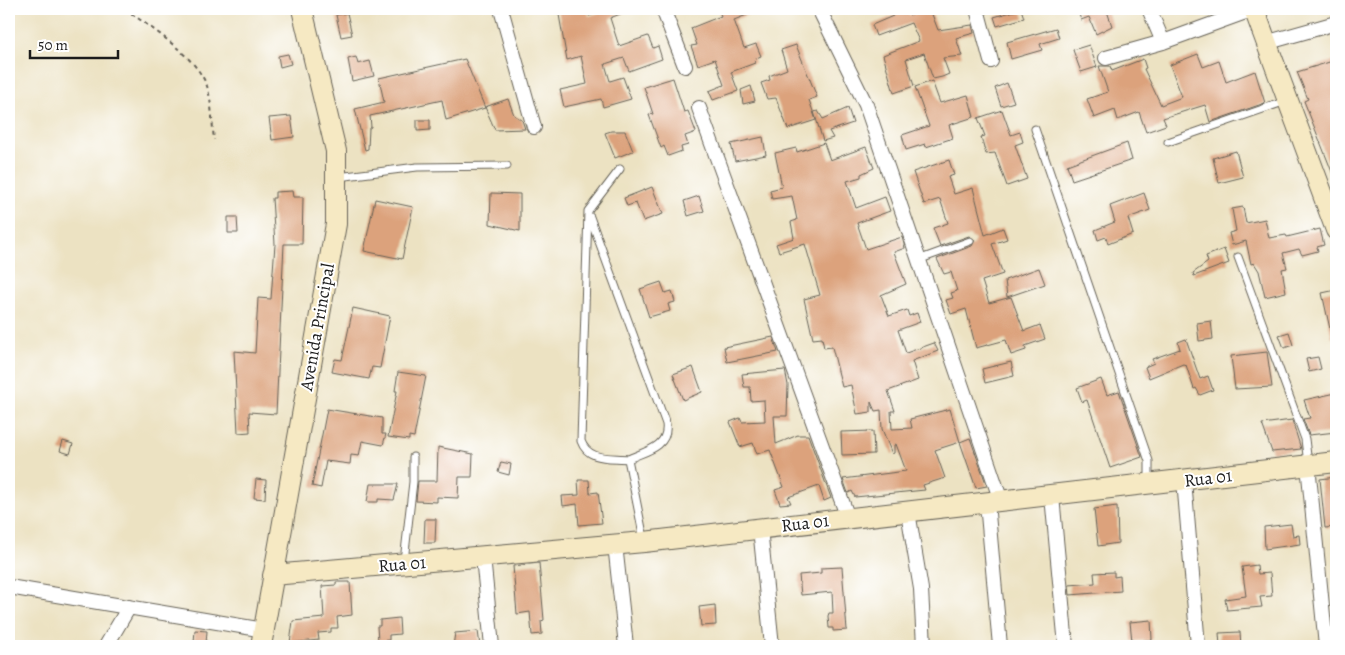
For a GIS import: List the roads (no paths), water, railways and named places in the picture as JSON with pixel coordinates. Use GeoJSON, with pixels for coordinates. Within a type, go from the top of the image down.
{"type":"FeatureCollection","features":[{"type":"Feature","properties":{"kind":"street","name":"Avenida Principal"},"geometry":{"type":"LineString","coordinates":[[262,638],[336,224],[338,177],[336,152],[302,9]]}},
{"type":"Feature","properties":{"kind":"street"},"geometry":{"type":"LineString","coordinates":[[501,9],[534,127]]}},
{"type":"Feature","properties":{"kind":"street"},"geometry":{"type":"LineString","coordinates":[[663,9],[685,66]]}},
{"type":"Feature","properties":{"kind":"street"},"geometry":{"type":"LineString","coordinates":[[820,9],[866,105],[918,260],[994,502],[1000,646]]}},
{"type":"Feature","properties":{"kind":"street"},"geometry":{"type":"LineString","coordinates":[[977,9],[991,61]]}},
{"type":"Feature","properties":{"kind":"street"},"geometry":{"type":"LineString","coordinates":[[1149,9],[1163,42]]}},
{"type":"Feature","properties":{"kind":"street"},"geometry":{"type":"LineString","coordinates":[[1106,58],[1163,42],[1254,9],[1287,101],[1331,204],[1336,230]]}},
{"type":"Feature","properties":{"kind":"street"},"geometry":{"type":"LineString","coordinates":[[1266,42],[1336,23]]}},
{"type":"Feature","properties":{"kind":"street"},"geometry":{"type":"LineString","coordinates":[[699,108],[848,518]]}},
{"type":"Feature","properties":{"kind":"street","name":"Rua 01"},"geometry":{"type":"LineString","coordinates":[[273,575],[644,542],[1336,462]]}},
{"type":"Feature","properties":{"kind":"street"},"geometry":{"type":"LineString","coordinates":[[1308,465],[1326,646]]}},
{"type":"Feature","properties":{"kind":"street"},"geometry":{"type":"LineString","coordinates":[[1184,480],[1198,646]]}},
{"type":"Feature","properties":{"kind":"street"},"geometry":{"type":"LineString","coordinates":[[1052,496],[1066,646]]}},
{"type":"Feature","properties":{"kind":"street"},"geometry":{"type":"LineString","coordinates":[[908,512],[920,589],[924,646]]}},
{"type":"Feature","properties":{"kind":"street"},"geometry":{"type":"LineString","coordinates":[[760,528],[772,646]]}},
{"type":"Feature","properties":{"kind":"street"},"geometry":{"type":"LineString","coordinates":[[615,544],[626,646]]}},
{"type":"Feature","properties":{"kind":"street"},"geometry":{"type":"LineString","coordinates":[[483,557],[492,646]]}},
{"type":"Feature","properties":{"kind":"street"},"geometry":{"type":"LineString","coordinates":[[9,587],[128,607],[262,638]]}},
{"type":"Feature","properties":{"kind":"street"},"geometry":{"type":"LineString","coordinates":[[106,646],[128,607]]}},
{"type":"Feature","properties":{"kind":"lane"},"geometry":{"type":"LineString","coordinates":[[1168,142],[1287,101]]}},
{"type":"Feature","properties":{"kind":"lane"},"geometry":{"type":"LineString","coordinates":[[1035,129],[1149,461],[1149,485]]}},
{"type":"Feature","properties":{"kind":"lane"},"geometry":{"type":"LineString","coordinates":[[338,177],[417,167],[507,166]]}},
{"type":"Feature","properties":{"kind":"lane"},"geometry":{"type":"LineString","coordinates":[[588,211],[668,434],[662,443],[628,459],[593,456],[584,450],[581,441],[588,211],[620,169]]}},
{"type":"Feature","properties":{"kind":"lane"},"geometry":{"type":"LineString","coordinates":[[918,260],[970,241]]}},
{"type":"Feature","properties":{"kind":"lane"},"geometry":{"type":"LineString","coordinates":[[1238,257],[1306,439],[1308,465]]}},
{"type":"Feature","properties":{"kind":"lane"},"geometry":{"type":"LineString","coordinates":[[403,564],[413,482],[413,457]]}},
{"type":"Feature","properties":{"kind":"lane"},"geometry":{"type":"LineString","coordinates":[[628,459],[644,542]]}}]}
